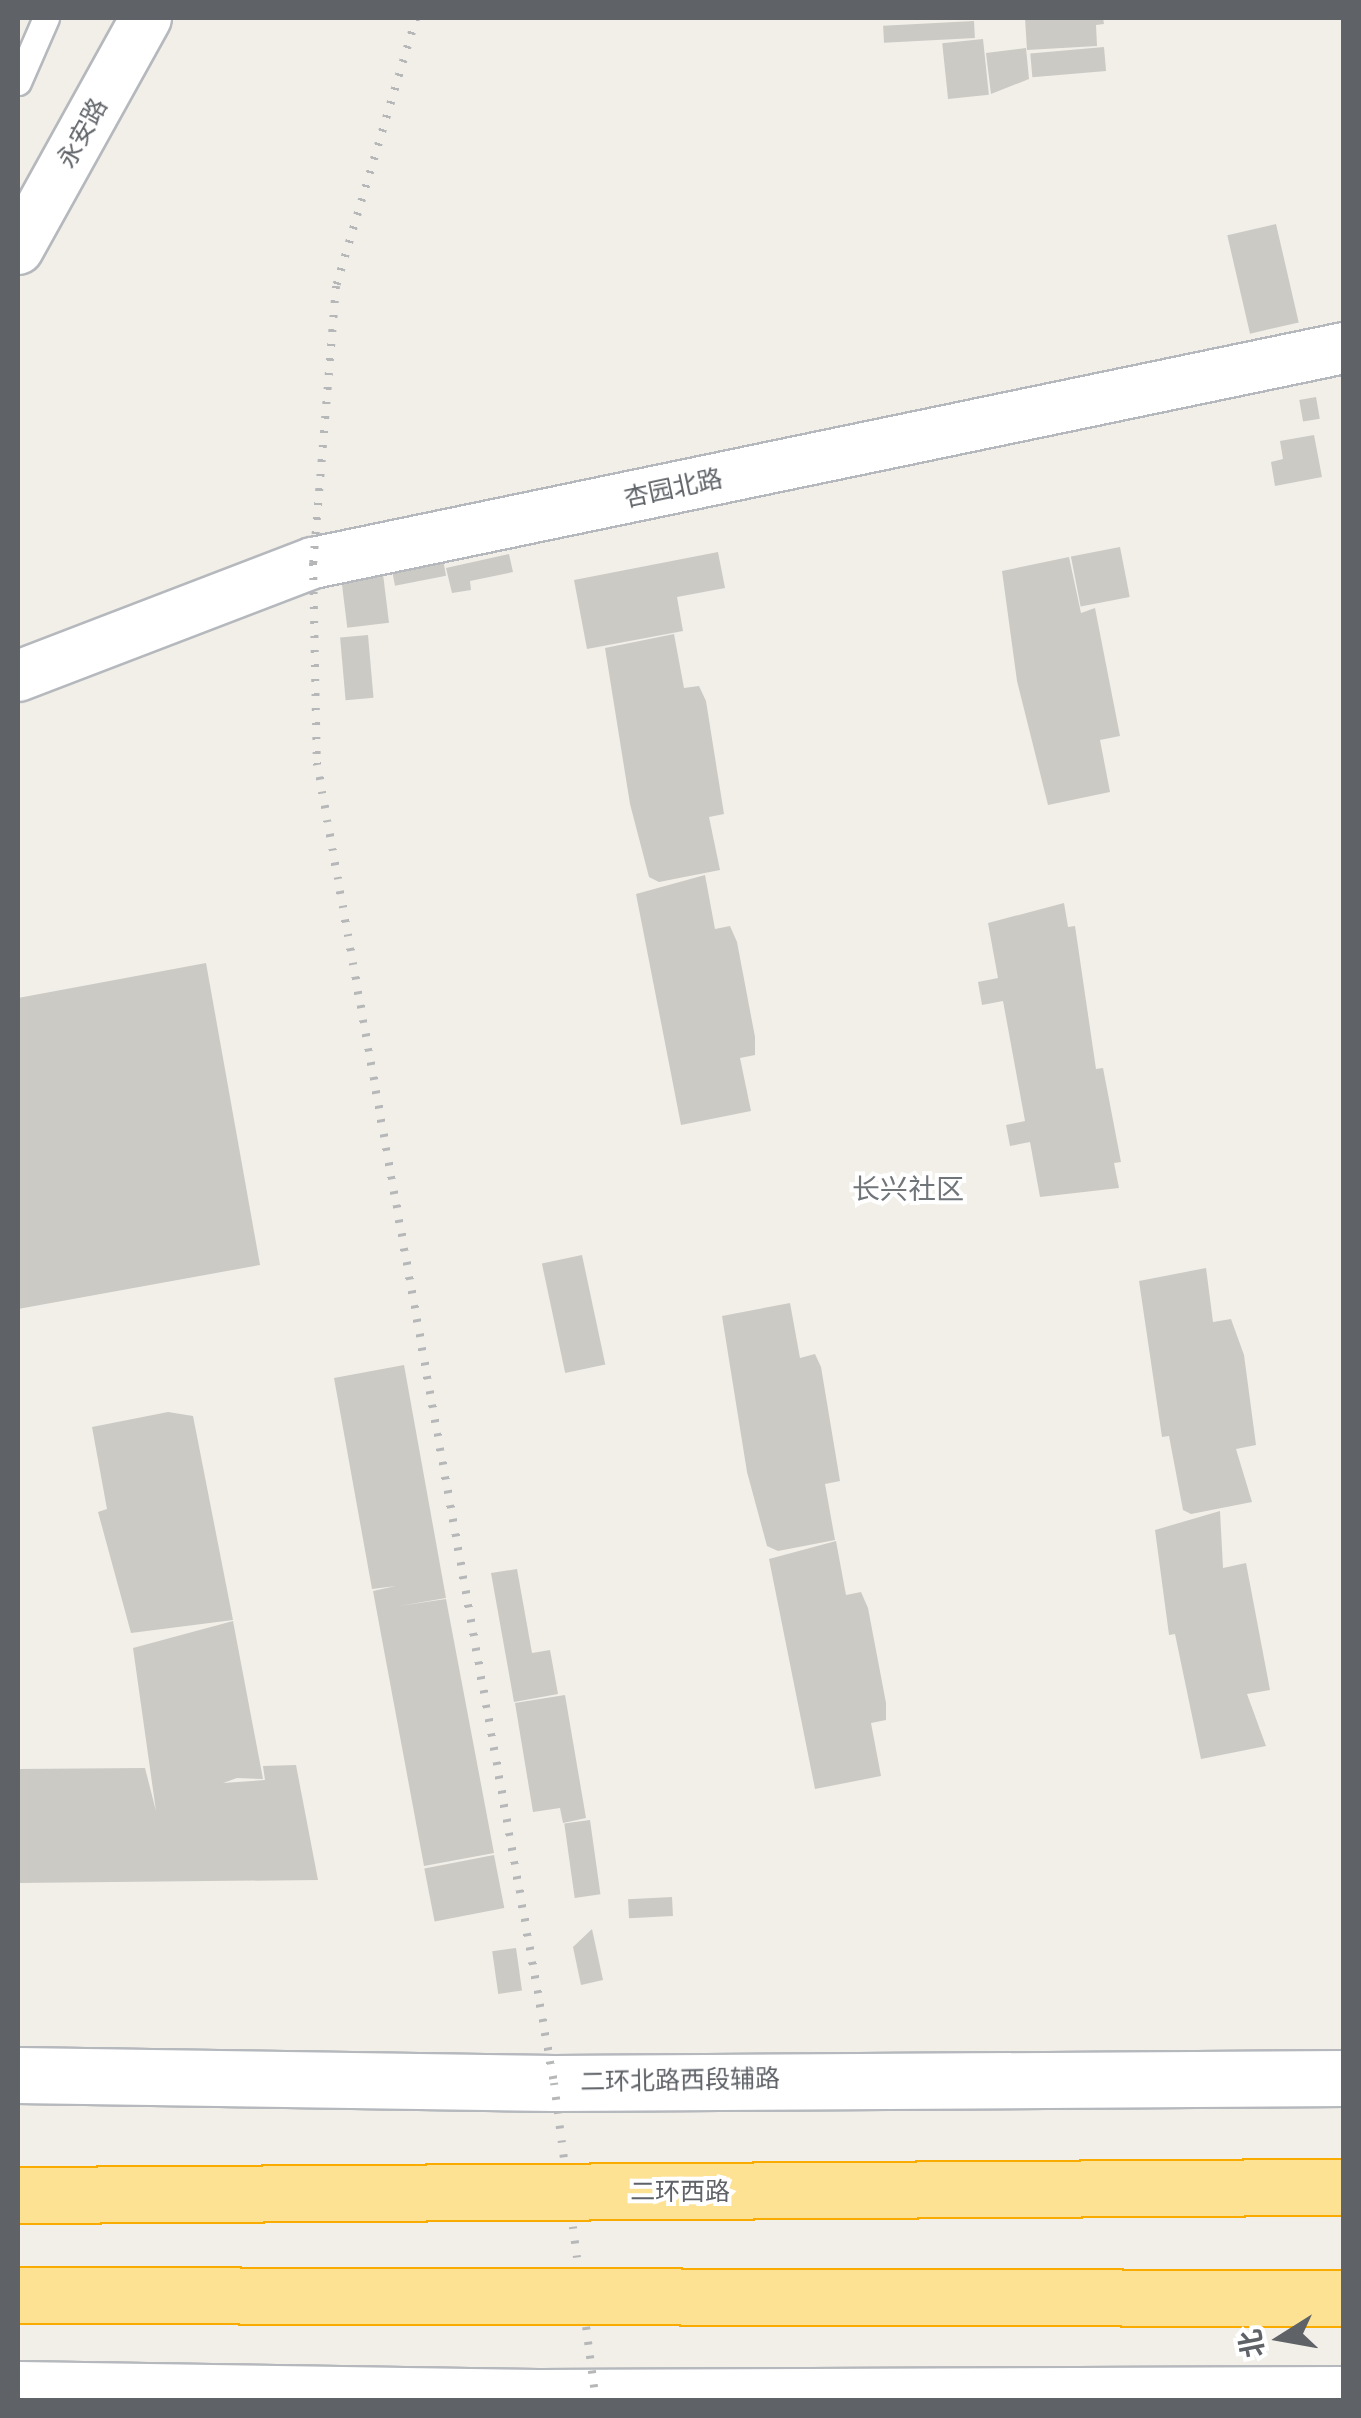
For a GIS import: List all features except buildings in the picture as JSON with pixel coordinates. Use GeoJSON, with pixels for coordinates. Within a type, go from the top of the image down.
{"type":"FeatureCollection","features":[{"type":"Feature","properties":{"kind":"highway","name":"二环西路"},"geometry":{"type":"LineString","coordinates":[[18,2195],[1344,2186]]}},
{"type":"Feature","properties":{"kind":"highway"},"geometry":{"type":"LineString","coordinates":[[18,2295],[1344,2298]]}},
{"type":"Feature","properties":{"kind":"main road","name":"二环北路西段辅路"},"geometry":{"type":"LineString","coordinates":[[18,2075],[554,2083],[1344,2078]]}},
{"type":"Feature","properties":{"kind":"main road"},"geometry":{"type":"LineString","coordinates":[[18,2388],[538,2397],[1344,2394]]}},
{"type":"Feature","properties":{"kind":"street","name":"永安路"},"geometry":{"type":"LineString","coordinates":[[18,248],[146,18]]}},
{"type":"Feature","properties":{"kind":"street","name":"杏园北路"},"geometry":{"type":"LineString","coordinates":[[18,676],[314,563],[1344,348]]}},
{"type":"Feature","properties":{"kind":"lane"},"geometry":{"type":"LineString","coordinates":[[18,82],[46,18]]}},
{"type":"Feature","properties":{"kind":"railway"},"geometry":{"type":"LineString","coordinates":[[416,18],[336,286],[313,563],[317,763],[554,2083],[596,2400]]}},
{"type":"Feature","properties":{"kind":"district","name":"长兴社区"},"geometry":{"type":"Point","coordinates":[908,1189]}}]}
